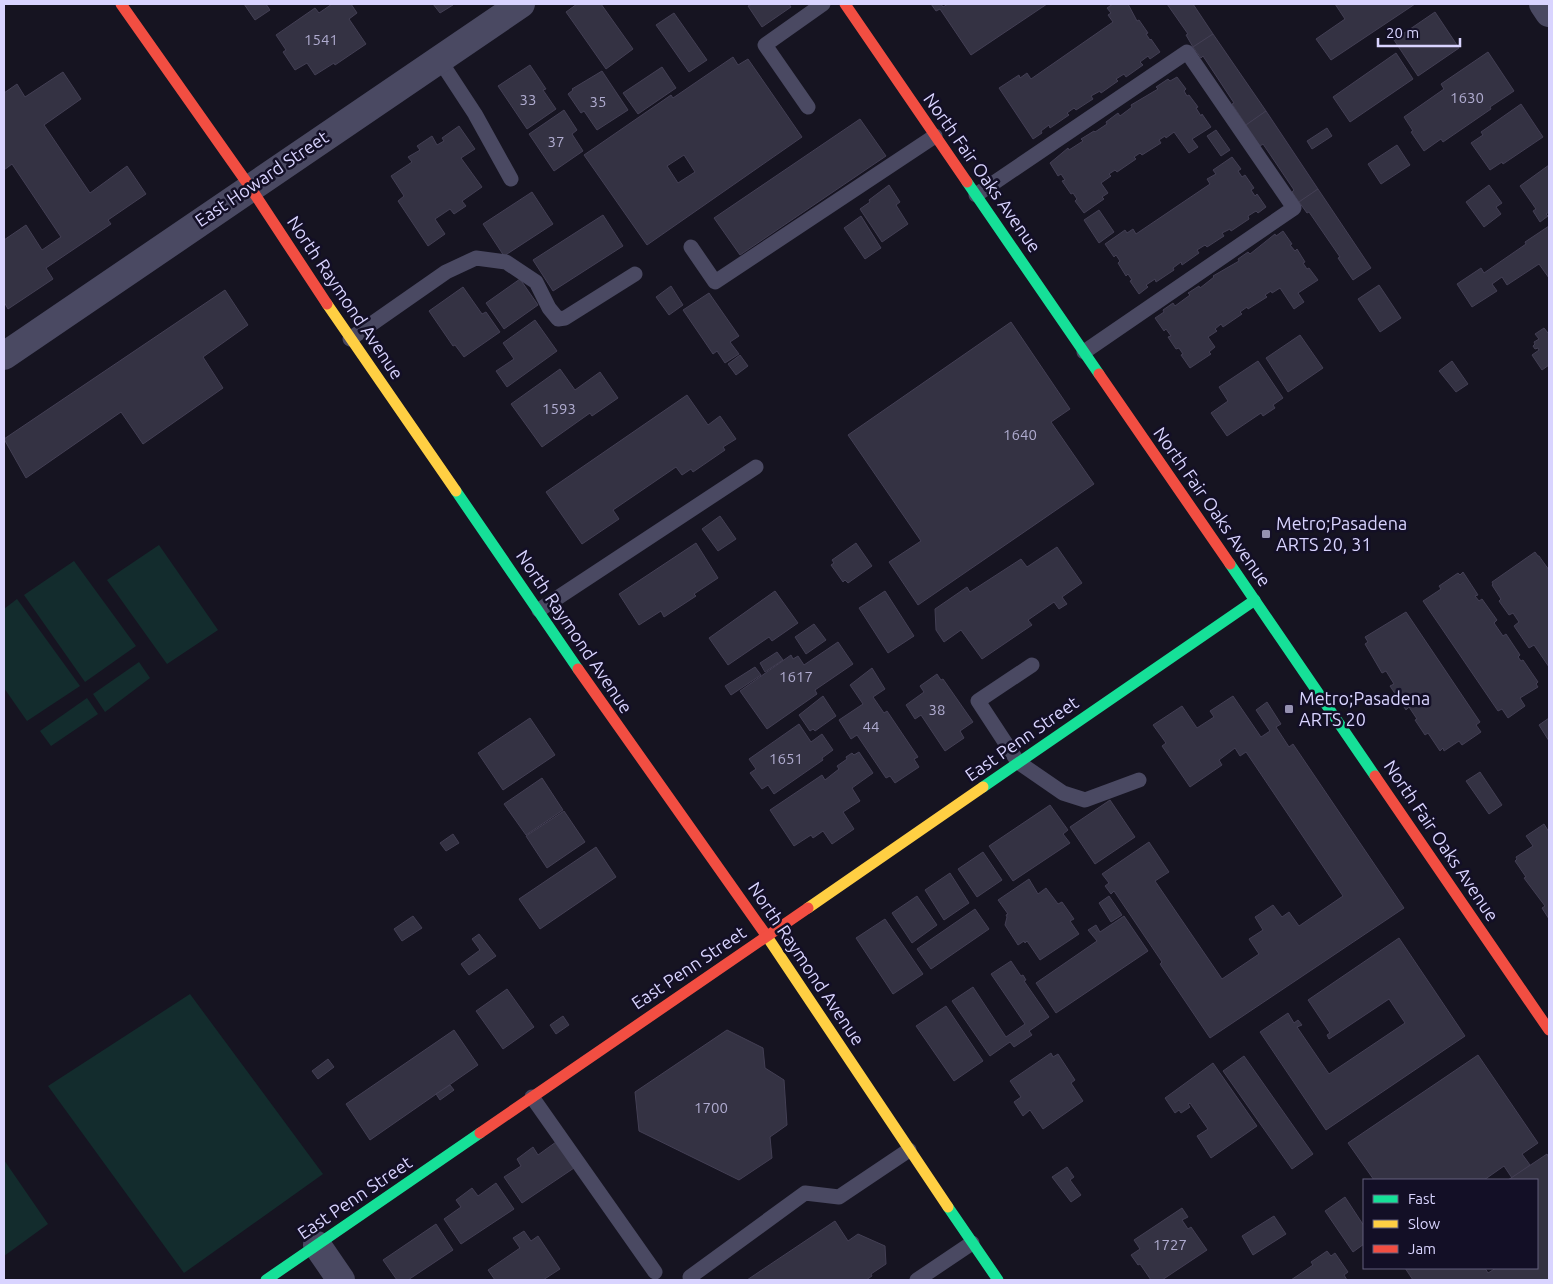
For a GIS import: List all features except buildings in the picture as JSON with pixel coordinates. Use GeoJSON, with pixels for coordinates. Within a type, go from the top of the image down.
{"type":"FeatureCollection","features":[{"type":"Feature","properties":{"kind":"street","name":"North Raymond Avenue"},"geometry":{"type":"LineString","coordinates":[[121,4],[250,187],[350,339],[539,610],[584,679],[767,936],[998,1280]]}},
{"type":"Feature","properties":{"kind":"street","name":"East Howard Street"},"geometry":{"type":"LineString","coordinates":[[4,356],[521,4]]}},
{"type":"Feature","properties":{"kind":"street","name":"North Fair Oaks Avenue"},"geometry":{"type":"LineString","coordinates":[[845,4],[1549,1030]]}},
{"type":"Feature","properties":{"kind":"street"},"geometry":{"type":"LineString","coordinates":[[1543,4],[1549,13]]}},
{"type":"Feature","properties":{"kind":"street","name":"East Penn Street"},"geometry":{"type":"LineString","coordinates":[[266,1280],[1254,600]]}},
{"type":"Feature","properties":{"kind":"street"},"geometry":{"type":"LineString","coordinates":[[317,1245],[341,1280]]}},
{"type":"Feature","properties":{"kind":"lane"},"geometry":{"type":"LineString","coordinates":[[808,107],[765,45],[823,4]]}},
{"type":"Feature","properties":{"kind":"lane"},"geometry":{"type":"LineString","coordinates":[[976,195],[1187,52],[1294,208],[1084,352]]}},
{"type":"Feature","properties":{"kind":"lane"},"geometry":{"type":"LineString","coordinates":[[439,59],[474,114],[511,179]]}},
{"type":"Feature","properties":{"kind":"lane"},"geometry":{"type":"LineString","coordinates":[[691,247],[715,282],[935,136]]}},
{"type":"Feature","properties":{"kind":"lane"},"geometry":{"type":"LineString","coordinates":[[350,339],[446,272],[476,258],[506,262],[536,282],[549,308],[558,319],[565,318],[635,274]]}},
{"type":"Feature","properties":{"kind":"lane"},"geometry":{"type":"LineString","coordinates":[[539,610],[756,467]]}},
{"type":"Feature","properties":{"kind":"lane"},"geometry":{"type":"LineString","coordinates":[[1032,665],[978,701],[1018,762],[1063,793],[1085,800],[1139,780]]}},
{"type":"Feature","properties":{"kind":"lane"},"geometry":{"type":"LineString","coordinates":[[532,1097],[655,1272]]}},
{"type":"Feature","properties":{"kind":"lane"},"geometry":{"type":"LineString","coordinates":[[692,1280],[690,1277],[805,1193],[839,1197],[909,1150]]}},
{"type":"Feature","properties":{"kind":"lane"},"geometry":{"type":"LineString","coordinates":[[917,1280],[972,1243]]}},
{"type":"Feature","properties":{"kind":"green space"},"geometry":{"type":"Polygon","coordinates":[[[159,545],[218,630],[167,664],[107,580],[159,545]]]}},
{"type":"Feature","properties":{"kind":"green space"},"geometry":{"type":"Polygon","coordinates":[[[74,561],[136,646],[85,682],[24,595],[74,561]]]}},
{"type":"Feature","properties":{"kind":"green space"},"geometry":{"type":"Polygon","coordinates":[[[17,599],[80,686],[27,721],[4,688],[4,609],[17,599]]]}},
{"type":"Feature","properties":{"kind":"green space"},"geometry":{"type":"Polygon","coordinates":[[[139,662],[150,678],[105,712],[93,694],[139,662]]]}},
{"type":"Feature","properties":{"kind":"green space"},"geometry":{"type":"Polygon","coordinates":[[[87,698],[98,714],[51,746],[40,731],[87,698]]]}},
{"type":"Feature","properties":{"kind":"green space"},"geometry":{"type":"Polygon","coordinates":[[[190,994],[323,1174],[184,1273],[48,1086],[190,994]]]}},
{"type":"Feature","properties":{"kind":"green space"},"geometry":{"type":"Polygon","coordinates":[[[4,1160],[48,1224],[4,1256],[4,1160]]]}},
{"type":"Feature","properties":{"kind":"traffic: fast"},"geometry":{"type":"LineString","coordinates":[[967,182],[1099,374]]}},
{"type":"Feature","properties":{"kind":"traffic: fast"},"geometry":{"type":"LineString","coordinates":[[456,491],[578,669]]}},
{"type":"Feature","properties":{"kind":"traffic: fast"},"geometry":{"type":"LineString","coordinates":[[1230,564],[1375,776]]}},
{"type":"Feature","properties":{"kind":"traffic: fast"},"geometry":{"type":"LineString","coordinates":[[983,787],[1255,600]]}},
{"type":"Feature","properties":{"kind":"traffic: fast"},"geometry":{"type":"LineString","coordinates":[[266,1280],[480,1133]]}},
{"type":"Feature","properties":{"kind":"traffic: fast"},"geometry":{"type":"LineString","coordinates":[[948,1207],[998,1280]]}},
{"type":"Feature","properties":{"kind":"traffic: slow"},"geometry":{"type":"LineString","coordinates":[[327,304],[456,491]]}},
{"type":"Feature","properties":{"kind":"traffic: slow"},"geometry":{"type":"LineString","coordinates":[[808,908],[983,787]]}},
{"type":"Feature","properties":{"kind":"traffic: slow"},"geometry":{"type":"LineString","coordinates":[[766,935],[948,1207]]}},
{"type":"Feature","properties":{"kind":"traffic: jam"},"geometry":{"type":"LineString","coordinates":[[121,4],[250,187],[327,304]]}},
{"type":"Feature","properties":{"kind":"traffic: jam"},"geometry":{"type":"LineString","coordinates":[[845,4],[967,182]]}},
{"type":"Feature","properties":{"kind":"traffic: jam"},"geometry":{"type":"LineString","coordinates":[[1099,374],[1230,564]]}},
{"type":"Feature","properties":{"kind":"traffic: jam"},"geometry":{"type":"LineString","coordinates":[[578,669],[766,935]]}},
{"type":"Feature","properties":{"kind":"traffic: jam"},"geometry":{"type":"LineString","coordinates":[[1375,776],[1549,1030]]}},
{"type":"Feature","properties":{"kind":"traffic: jam"},"geometry":{"type":"LineString","coordinates":[[480,1133],[808,908]]}},
{"type":"Feature","properties":{"kind":"place","name":"Metro;Pasadena ARTS 20, 31"},"geometry":{"type":"Point","coordinates":[1266,534]}},
{"type":"Feature","properties":{"kind":"place","name":"Metro;Pasadena ARTS 20"},"geometry":{"type":"Point","coordinates":[1289,709]}}]}
